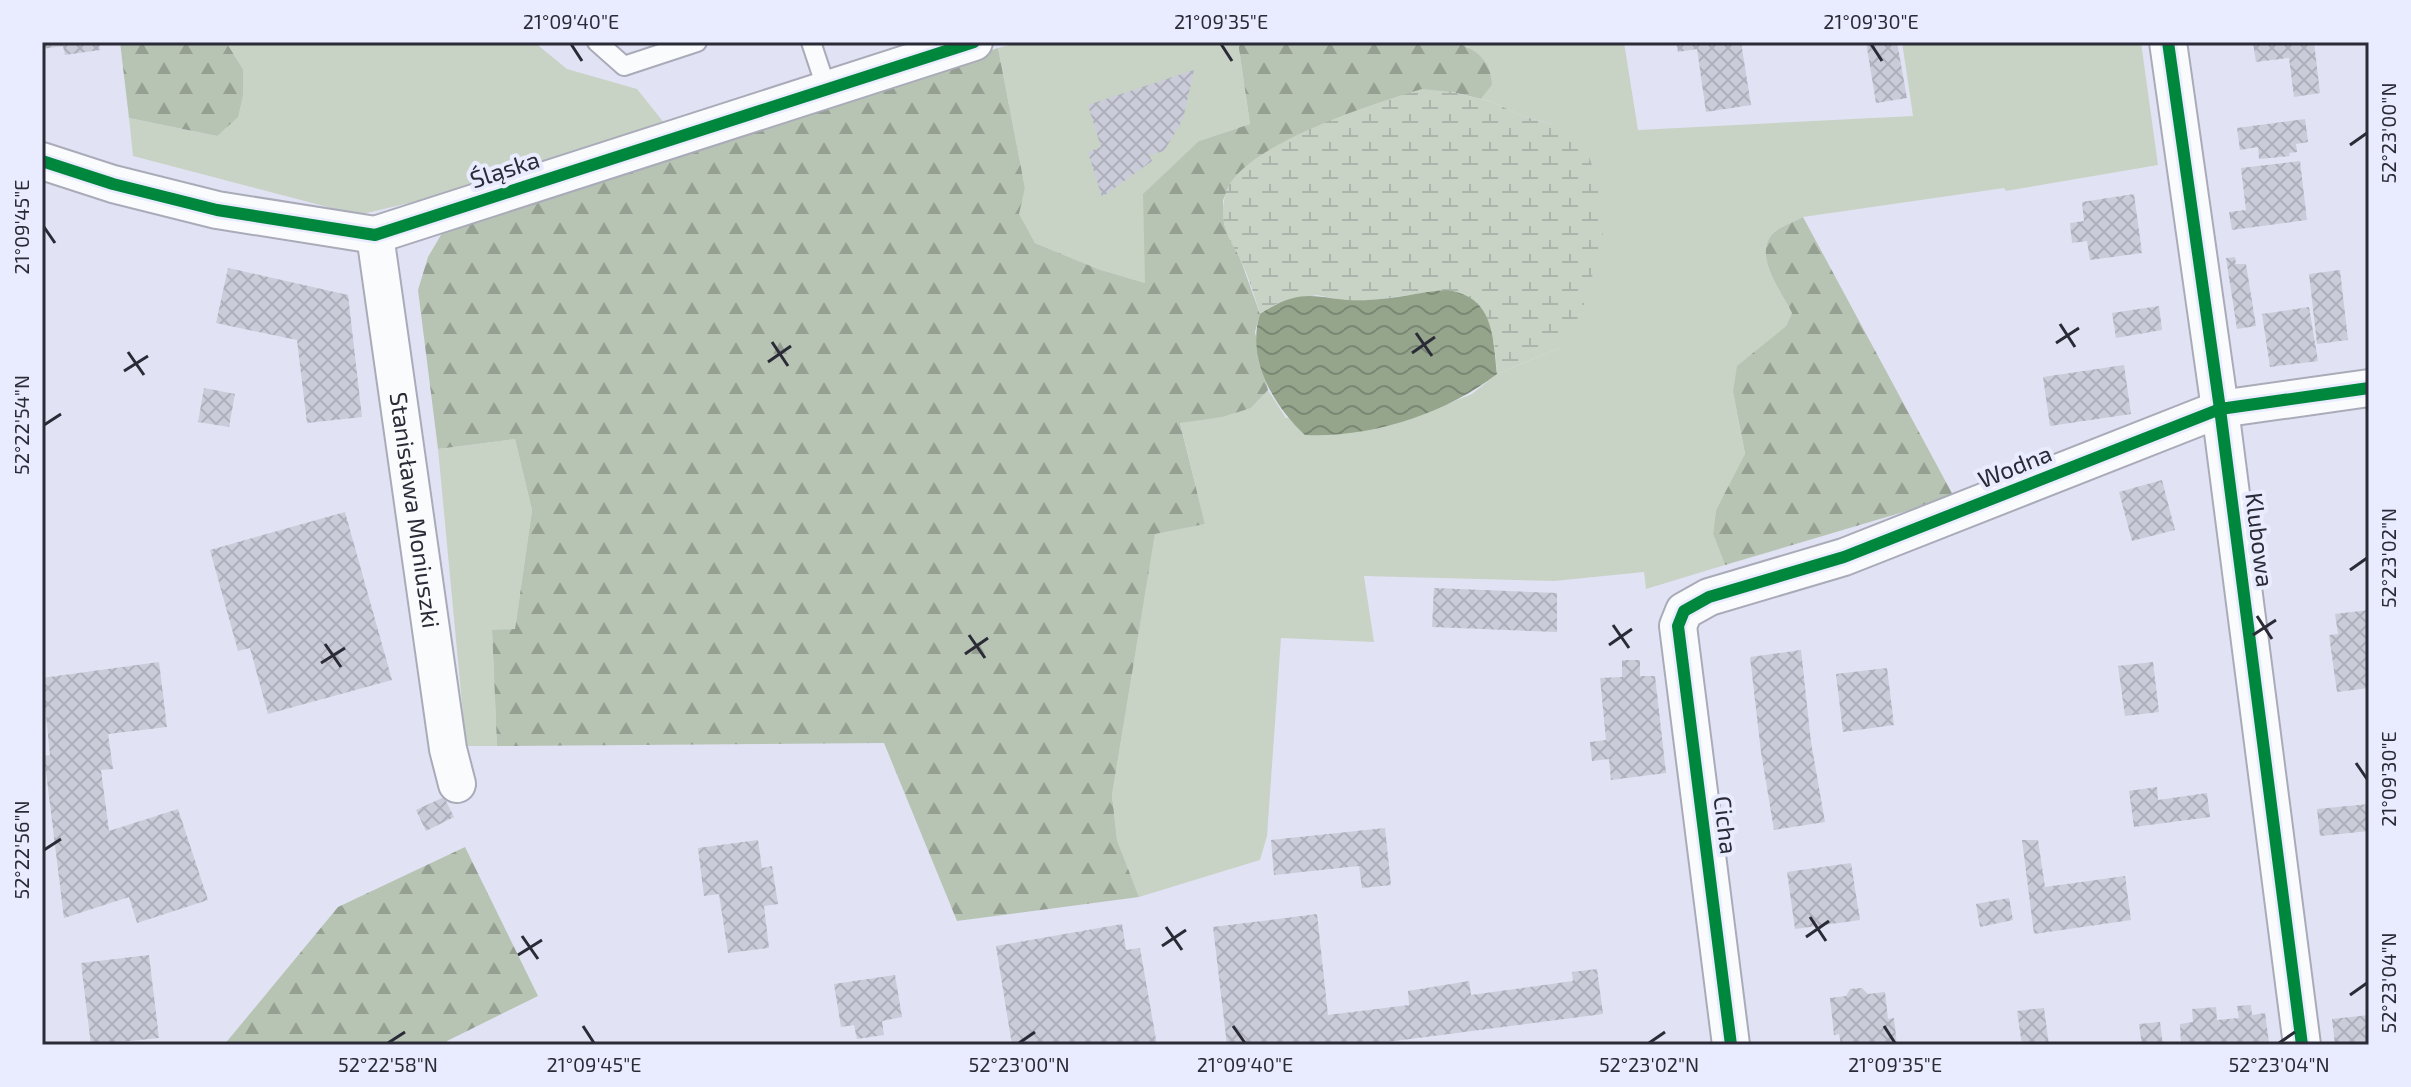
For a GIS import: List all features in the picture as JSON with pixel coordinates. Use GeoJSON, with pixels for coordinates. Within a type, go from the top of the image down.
{"type":"FeatureCollection","features":[{"type":"Feature","properties":{"kind":"street","name":"Śląska"},"geometry":{"type":"LineString","coordinates":[[42,161],[113,184],[217,210],[375,235],[974,42]]}},
{"type":"Feature","properties":{"kind":"street","name":"Klubowa"},"geometry":{"type":"LineString","coordinates":[[2168,42],[2220,409],[2302,1045]]}},
{"type":"Feature","properties":{"kind":"street","name":"Stanisława Moniuszki"},"geometry":{"type":"LineString","coordinates":[[375,235],[448,749],[457,784]]}},
{"type":"Feature","properties":{"kind":"street","name":"Wodna"},"geometry":{"type":"LineString","coordinates":[[1684,611],[1709,597],[1844,557],[2220,409],[2369,388]]}},
{"type":"Feature","properties":{"kind":"street","name":"Cicha"},"geometry":{"type":"LineString","coordinates":[[1684,611],[1678,626],[1731,1045]]}},
{"type":"Feature","properties":{"kind":"lane"},"geometry":{"type":"LineString","coordinates":[[597,42],[624,66],[697,42]]}},
{"type":"Feature","properties":{"kind":"lane"},"geometry":{"type":"LineString","coordinates":[[811,42],[827,90]]}},
{"type":"Feature","properties":{"kind":"green space"},"geometry":{"type":"Polygon","coordinates":[[[120,42],[226,42],[243,69],[243,95],[238,117],[217,136],[129,118],[120,42]]]}},
{"type":"Feature","properties":{"kind":"green space"},"geometry":{"type":"Polygon","coordinates":[[[226,42],[534,42],[567,69],[637,89],[665,124],[418,201],[358,215],[133,156],[129,118],[217,136],[243,69],[226,42]]]}},
{"type":"Feature","properties":{"kind":"green space"},"geometry":{"type":"Polygon","coordinates":[[[1021,42],[1238,42],[1250,124],[1199,141],[1145,283],[1098,269],[1035,243],[1018,214],[1025,188],[998,48],[1021,42]]]}},
{"type":"Feature","properties":{"kind":"green space"},"geometry":{"type":"Polygon","coordinates":[[[1238,42],[1454,42],[1481,57],[1489,69],[1492,85],[1481,99],[1452,92],[1231,183],[1223,200],[1224,224],[1260,314],[1255,332],[1268,390],[1251,408],[1223,417],[1180,423],[1205,524],[1155,534],[1112,795],[1117,840],[1139,897],[957,921],[884,743],[497,746],[492,630],[515,629],[532,510],[515,439],[438,449],[418,290],[428,257],[445,228],[998,48],[1025,188],[1019,214],[1035,243],[1098,269],[1145,283],[1143,194],[1199,141],[1250,124],[1238,42]]]}},
{"type":"Feature","properties":{"kind":"green space"},"geometry":{"type":"Polygon","coordinates":[[[1454,42],[1624,42],[1638,130],[1913,116],[1902,42],[2141,42],[2158,165],[2006,191],[2004,188],[1803,217],[1780,228],[1766,246],[1766,257],[1774,281],[1792,313],[1786,326],[1767,342],[1733,392],[1745,455],[1716,510],[1713,534],[1725,565],[1646,589],[1644,572],[1554,581],[1364,576],[1374,642],[1281,638],[1267,836],[1260,860],[1139,897],[1117,840],[1112,795],[1155,533],[1205,524],[1180,422],[1223,417],[1251,408],[1268,390],[1286,418],[1430,411],[1472,394],[1497,374],[1559,348],[1552,124],[1522,116],[1481,99],[1492,85],[1468,47],[1454,42]]]}},
{"type":"Feature","properties":{"kind":"green space"},"geometry":{"type":"Polygon","coordinates":[[[1422,89],[1452,92],[1493,102],[1522,116],[1552,124],[1584,144],[1600,186],[1603,238],[1585,302],[1571,332],[1559,348],[1497,374],[1494,342],[1445,290],[1373,300],[1346,301],[1317,295],[1276,304],[1260,314],[1245,270],[1225,228],[1223,207],[1228,187],[1246,166],[1267,151],[1319,125],[1422,89]]]}},
{"type":"Feature","properties":{"kind":"green space"},"geometry":{"type":"Polygon","coordinates":[[[1803,217],[1954,497],[1725,565],[1713,534],[1716,510],[1745,454],[1733,392],[1737,366],[1786,326],[1792,313],[1769,269],[1766,246],[1780,228],[1803,217]]]}},
{"type":"Feature","properties":{"kind":"green space"},"geometry":{"type":"Polygon","coordinates":[[[515,439],[532,510],[515,629],[492,631],[497,746],[466,746],[438,449],[515,439]]]}},
{"type":"Feature","properties":{"kind":"green space"},"geometry":{"type":"Polygon","coordinates":[[[465,847],[538,996],[447,1041],[448,1045],[224,1045],[338,907],[465,847]]]}},
{"type":"Feature","properties":{"kind":"water"},"geometry":{"type":"Polygon","coordinates":[[[1445,290],[1461,293],[1473,300],[1488,319],[1497,374],[1431,412],[1381,428],[1305,435],[1282,410],[1260,364],[1257,331],[1260,314],[1276,304],[1303,296],[1369,300],[1445,290]]]}},
{"type":"Feature","properties":{"kind":"building"},"geometry":{"type":"Polygon","coordinates":[[[42,42],[99,42],[100,50],[65,55],[63,46],[42,49],[42,42]]]}},
{"type":"Feature","properties":{"kind":"building"},"geometry":{"type":"Polygon","coordinates":[[[1676,42],[1741,42],[1751,105],[1706,112],[1697,49],[1678,52],[1676,42]]]}},
{"type":"Feature","properties":{"kind":"building"},"geometry":{"type":"Polygon","coordinates":[[[1866,42],[1897,42],[1907,98],[1876,103],[1866,42]]]}},
{"type":"Feature","properties":{"kind":"building"},"geometry":{"type":"Polygon","coordinates":[[[2314,42],[2320,93],[2294,97],[2289,58],[2256,62],[2253,43],[2314,42]]]}},
{"type":"Feature","properties":{"kind":"building"},"geometry":{"type":"Polygon","coordinates":[[[1194,70],[1183,119],[1164,151],[1149,155],[1152,161],[1102,197],[1088,152],[1101,147],[1088,105],[1194,70]]]}},
{"type":"Feature","properties":{"kind":"building"},"geometry":{"type":"Polygon","coordinates":[[[2305,119],[2308,142],[2296,144],[2297,152],[2289,153],[2290,156],[2259,159],[2258,147],[2240,150],[2237,128],[2305,119]]]}},
{"type":"Feature","properties":{"kind":"building"},"geometry":{"type":"Polygon","coordinates":[[[2300,161],[2307,220],[2232,230],[2229,212],[2246,210],[2241,168],[2300,161]]]}},
{"type":"Feature","properties":{"kind":"building"},"geometry":{"type":"Polygon","coordinates":[[[2134,194],[2142,253],[2090,260],[2087,241],[2072,243],[2070,223],[2084,221],[2082,202],[2134,194]]]}},
{"type":"Feature","properties":{"kind":"building"},"geometry":{"type":"Polygon","coordinates":[[[2235,257],[2236,264],[2246,264],[2256,326],[2237,329],[2226,258],[2235,257]]]}},
{"type":"Feature","properties":{"kind":"building"},"geometry":{"type":"Polygon","coordinates":[[[228,268],[348,295],[362,417],[307,423],[297,340],[216,323],[228,268]]]}},
{"type":"Feature","properties":{"kind":"building"},"geometry":{"type":"Polygon","coordinates":[[[2340,270],[2348,340],[2317,344],[2309,274],[2340,270]]]}},
{"type":"Feature","properties":{"kind":"building"},"geometry":{"type":"Polygon","coordinates":[[[2159,306],[2162,330],[2116,338],[2112,313],[2159,306]]]}},
{"type":"Feature","properties":{"kind":"building"},"geometry":{"type":"Polygon","coordinates":[[[2309,307],[2318,361],[2270,367],[2262,314],[2309,307]]]}},
{"type":"Feature","properties":{"kind":"building"},"geometry":{"type":"Polygon","coordinates":[[[2124,365],[2131,414],[2050,426],[2043,377],[2124,365]]]}},
{"type":"Feature","properties":{"kind":"building"},"geometry":{"type":"Polygon","coordinates":[[[204,388],[235,394],[229,427],[198,422],[204,388]]]}},
{"type":"Feature","properties":{"kind":"building"},"geometry":{"type":"Polygon","coordinates":[[[2162,480],[2175,530],[2132,541],[2119,492],[2162,480]]]}},
{"type":"Feature","properties":{"kind":"building"},"geometry":{"type":"Polygon","coordinates":[[[345,512],[392,680],[268,714],[250,648],[238,651],[210,550],[345,512]]]}},
{"type":"Feature","properties":{"kind":"building"},"geometry":{"type":"Polygon","coordinates":[[[1434,588],[1557,593],[1557,632],[1432,627],[1434,588]]]}},
{"type":"Feature","properties":{"kind":"building"},"geometry":{"type":"Polygon","coordinates":[[[2369,610],[2369,688],[2337,692],[2329,635],[2338,634],[2335,614],[2369,610]]]}},
{"type":"Feature","properties":{"kind":"building"},"geometry":{"type":"Polygon","coordinates":[[[1801,650],[1811,742],[1825,822],[1774,830],[1750,657],[1801,650]]]}},
{"type":"Feature","properties":{"kind":"building"},"geometry":{"type":"Polygon","coordinates":[[[1622,660],[1640,660],[1640,676],[1655,676],[1666,773],[1611,780],[1609,759],[1592,761],[1590,742],[1606,740],[1600,678],[1622,677],[1622,660]]]}},
{"type":"Feature","properties":{"kind":"building"},"geometry":{"type":"Polygon","coordinates":[[[159,662],[167,727],[108,734],[113,769],[101,770],[109,831],[178,809],[208,900],[137,923],[129,897],[64,918],[44,756],[50,755],[42,678],[159,662]]]}},
{"type":"Feature","properties":{"kind":"building"},"geometry":{"type":"Polygon","coordinates":[[[2153,662],[2159,712],[2125,716],[2118,666],[2153,662]]]}},
{"type":"Feature","properties":{"kind":"building"},"geometry":{"type":"Polygon","coordinates":[[[1887,668],[1894,725],[1843,732],[1836,674],[1887,668]]]}},
{"type":"Feature","properties":{"kind":"building"},"geometry":{"type":"Polygon","coordinates":[[[2157,787],[2158,800],[2207,793],[2210,817],[2134,827],[2129,791],[2157,787]]]}},
{"type":"Feature","properties":{"kind":"building"},"geometry":{"type":"Polygon","coordinates":[[[444,797],[454,817],[426,831],[416,810],[444,797]]]}},
{"type":"Feature","properties":{"kind":"building"},"geometry":{"type":"Polygon","coordinates":[[[2369,804],[2369,831],[2320,836],[2317,809],[2369,804]]]}},
{"type":"Feature","properties":{"kind":"building"},"geometry":{"type":"Polygon","coordinates":[[[1385,828],[1391,885],[1362,888],[1359,866],[1274,875],[1271,840],[1385,828]]]}},
{"type":"Feature","properties":{"kind":"building"},"geometry":{"type":"Polygon","coordinates":[[[758,840],[762,868],[772,866],[778,904],[764,906],[769,948],[728,953],[719,894],[704,896],[698,848],[758,840]]]}},
{"type":"Feature","properties":{"kind":"building"},"geometry":{"type":"Polygon","coordinates":[[[2022,840],[2038,840],[2045,887],[2125,876],[2131,920],[2034,934],[2022,840]]]}},
{"type":"Feature","properties":{"kind":"building"},"geometry":{"type":"Polygon","coordinates":[[[1851,863],[1860,920],[1795,929],[1787,872],[1851,863]]]}},
{"type":"Feature","properties":{"kind":"building"},"geometry":{"type":"Polygon","coordinates":[[[2009,898],[2013,920],[1980,927],[1976,904],[2009,898]]]}},
{"type":"Feature","properties":{"kind":"building"},"geometry":{"type":"Polygon","coordinates":[[[1317,914],[1328,1015],[1409,1005],[1408,991],[1469,981],[1471,995],[1573,981],[1572,972],[1597,969],[1603,1014],[1364,1045],[1227,1045],[1213,927],[1317,914]]]}},
{"type":"Feature","properties":{"kind":"building"},"geometry":{"type":"Polygon","coordinates":[[[1122,924],[1126,950],[1140,948],[1157,1045],[1012,1045],[996,946],[1122,924]]]}},
{"type":"Feature","properties":{"kind":"building"},"geometry":{"type":"Polygon","coordinates":[[[149,955],[159,1038],[91,1045],[81,963],[149,955]]]}},
{"type":"Feature","properties":{"kind":"building"},"geometry":{"type":"Polygon","coordinates":[[[895,975],[902,1017],[882,1021],[884,1035],[857,1039],[854,1025],[841,1027],[834,984],[895,975]]]}},
{"type":"Feature","properties":{"kind":"building"},"geometry":{"type":"Polygon","coordinates":[[[1862,988],[1868,994],[1885,992],[1888,1019],[1894,1018],[1897,1045],[1841,1045],[1839,1034],[1834,1035],[1830,998],[1846,996],[1850,989],[1862,988]]]}},
{"type":"Feature","properties":{"kind":"building"},"geometry":{"type":"Polygon","coordinates":[[[2251,1005],[2252,1015],[2265,1013],[2269,1042],[2181,1045],[2180,1024],[2193,1022],[2192,1009],[2216,1007],[2217,1020],[2239,1018],[2237,1006],[2251,1005]]]}},
{"type":"Feature","properties":{"kind":"building"},"geometry":{"type":"Polygon","coordinates":[[[2044,1008],[2049,1045],[2022,1045],[2017,1011],[2044,1008]]]}},
{"type":"Feature","properties":{"kind":"building"},"geometry":{"type":"Polygon","coordinates":[[[2369,1015],[2369,1045],[2335,1045],[2332,1019],[2369,1015]]]}},
{"type":"Feature","properties":{"kind":"building"},"geometry":{"type":"Polygon","coordinates":[[[2160,1022],[2163,1045],[2142,1045],[2139,1024],[2160,1022]]]}},
{"type":"Feature","properties":{"kind":"cycle path"},"geometry":{"type":"LineString","coordinates":[[42,161],[113,184],[217,210],[375,235],[974,42]]}},
{"type":"Feature","properties":{"kind":"cycle path"},"geometry":{"type":"LineString","coordinates":[[2168,42],[2220,409],[2302,1045]]}},
{"type":"Feature","properties":{"kind":"cycle path"},"geometry":{"type":"LineString","coordinates":[[1731,1045],[1678,626],[1684,611],[1709,597],[1844,557],[2220,409],[2369,388]]}}]}
